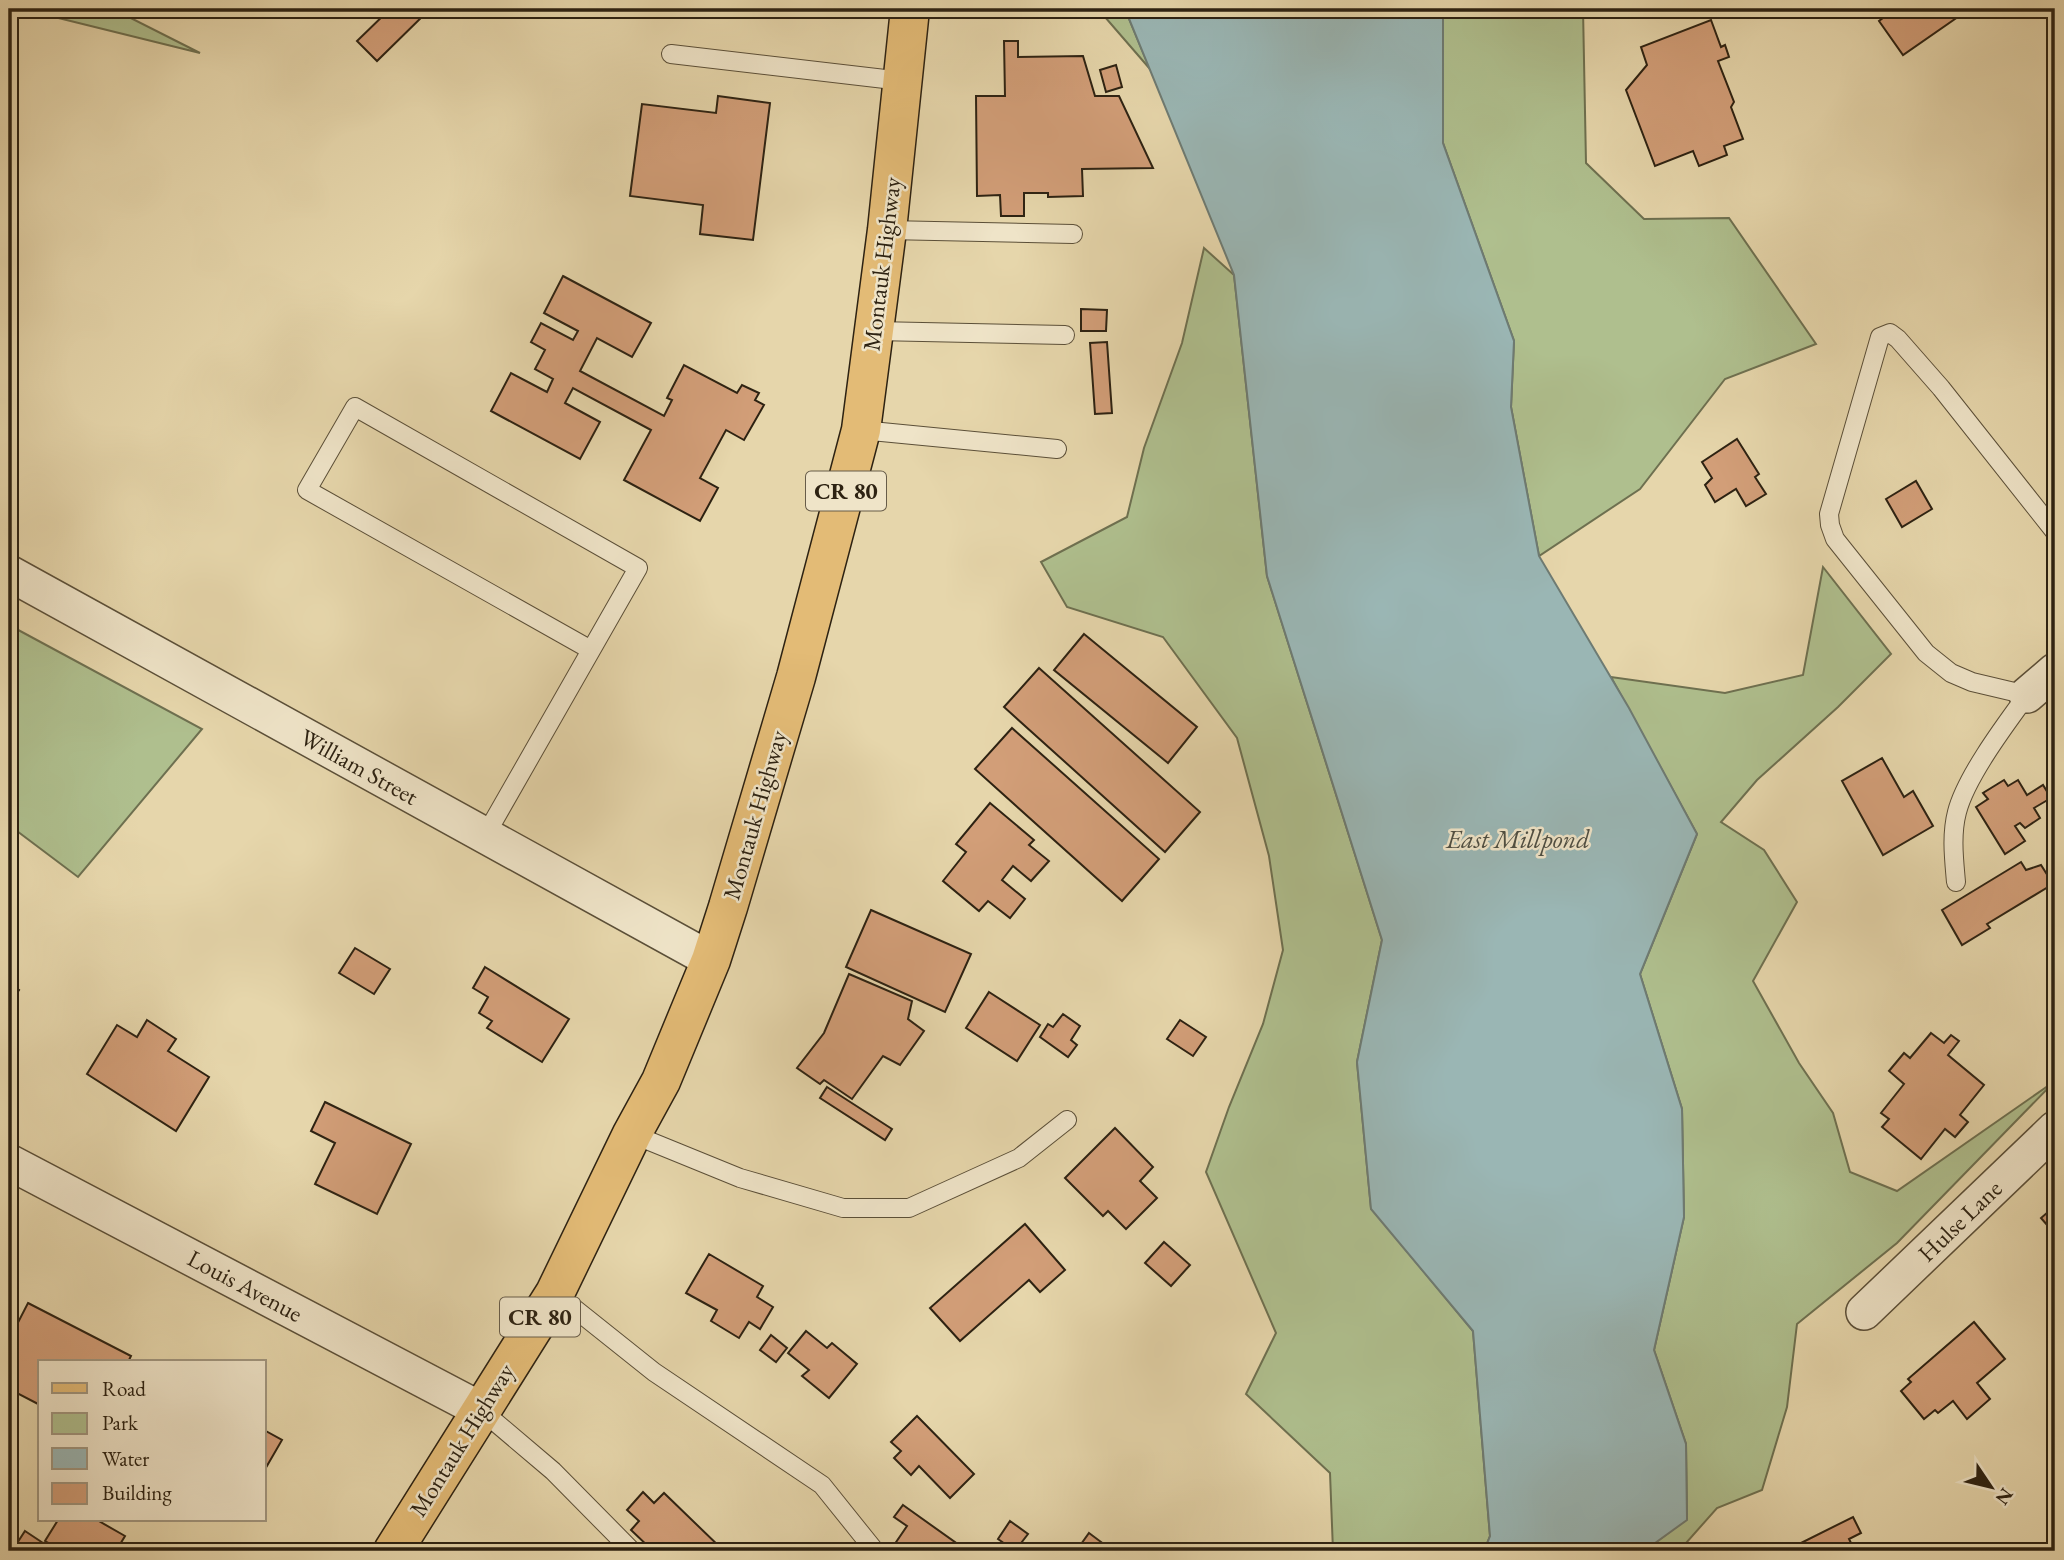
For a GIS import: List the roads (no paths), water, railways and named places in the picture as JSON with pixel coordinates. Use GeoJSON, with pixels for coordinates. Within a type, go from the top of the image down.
{"type":"FeatureCollection","features":[{"type":"Feature","properties":{"kind":"main road","name":"Montauk Highway"},"geometry":{"type":"LineString","coordinates":[[400,1548],[481,1410],[555,1293],[632,1134],[661,1081],[729,907],[792,690],[861,430],[887,230],[910,9]]}},
{"type":"Feature","properties":{"kind":"street","name":"William Street"},"geometry":{"type":"LineString","coordinates":[[9,573],[710,960]]}},
{"type":"Feature","properties":{"kind":"street"},"geometry":{"type":"LineString","coordinates":[[2027,695],[2055,671]]}},
{"type":"Feature","properties":{"kind":"street","name":"Hulse Lane"},"geometry":{"type":"LineString","coordinates":[[1864,1312],[2055,1129]]}},
{"type":"Feature","properties":{"kind":"street","name":"Louis Avenue"},"geometry":{"type":"LineString","coordinates":[[9,1162],[481,1410]]}},
{"type":"Feature","properties":{"kind":"lane"},"geometry":{"type":"LineString","coordinates":[[671,54],[902,81]]}},
{"type":"Feature","properties":{"kind":"lane"},"geometry":{"type":"LineString","coordinates":[[887,230],[1073,234]]}},
{"type":"Feature","properties":{"kind":"lane"},"geometry":{"type":"LineString","coordinates":[[875,331],[1065,335]]}},
{"type":"Feature","properties":{"kind":"lane"},"geometry":{"type":"LineString","coordinates":[[1956,883],[1954,827],[1963,794],[2000,732],[2027,695],[1972,682],[1951,673],[1926,653],[1835,539],[1829,514],[1880,337],[1890,333],[1898,339],[1941,388],[2055,532]]}},
{"type":"Feature","properties":{"kind":"lane"},"geometry":{"type":"LineString","coordinates":[[485,836],[638,568],[355,407],[307,490],[591,650]]}},
{"type":"Feature","properties":{"kind":"lane"},"geometry":{"type":"LineString","coordinates":[[861,430],[1057,449]]}},
{"type":"Feature","properties":{"kind":"lane"},"geometry":{"type":"LineString","coordinates":[[632,1134],[740,1178],[843,1208],[909,1208],[1018,1158],[1067,1120]]}},
{"type":"Feature","properties":{"kind":"lane"},"geometry":{"type":"LineString","coordinates":[[555,1293],[654,1372],[822,1485],[875,1551]]}},
{"type":"Feature","properties":{"kind":"lane"},"geometry":{"type":"LineString","coordinates":[[481,1410],[554,1471],[632,1551]]}},
{"type":"Feature","properties":{"kind":"water","name":"East Millpond"},"geometry":{"type":"Polygon","coordinates":[[[1125,9],[1443,9],[1443,143],[1514,341],[1511,407],[1539,556],[1629,708],[1697,834],[1640,974],[1682,1109],[1684,1217],[1654,1350],[1686,1444],[1687,1520],[1644,1551],[1484,1551],[1490,1536],[1473,1331],[1371,1209],[1357,1062],[1382,940],[1267,576],[1234,275],[1125,9]]]}}]}
